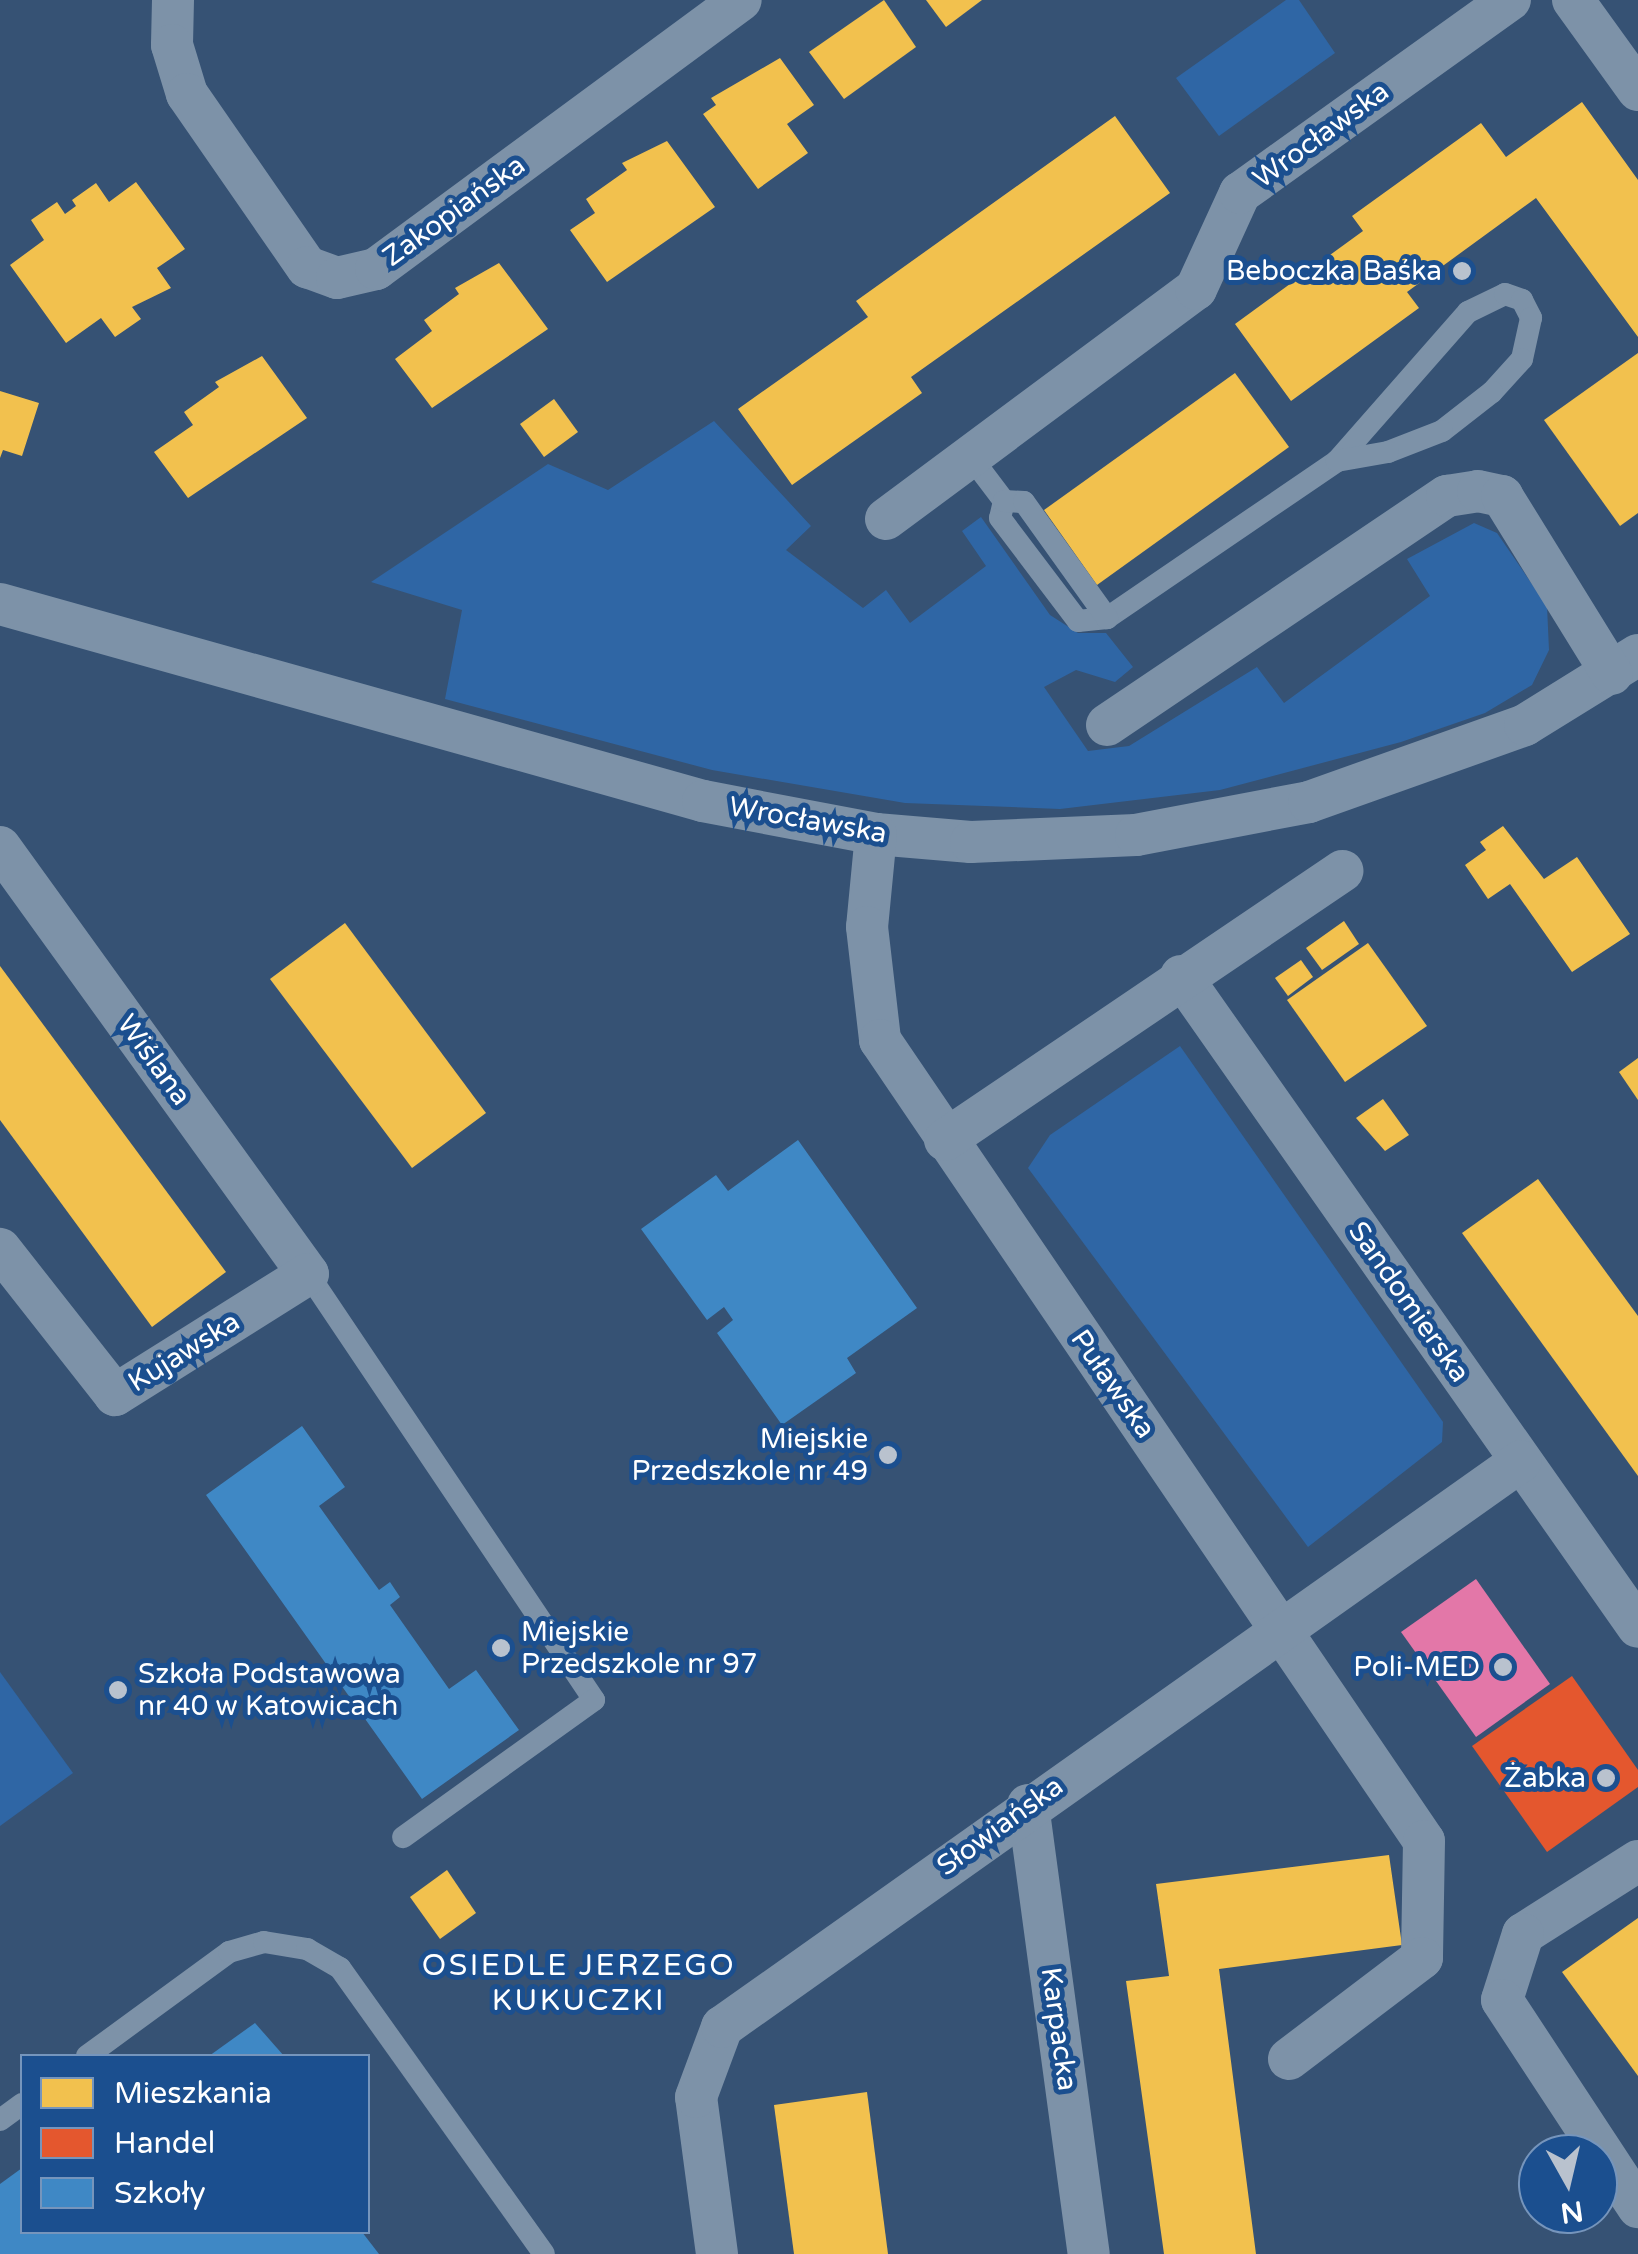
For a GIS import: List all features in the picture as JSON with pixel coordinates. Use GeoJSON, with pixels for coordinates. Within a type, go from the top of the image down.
{"type":"FeatureCollection","features":[{"type":"Feature","properties":{"kind":"street","name":"Zakopiańska"},"geometry":{"type":"LineString","coordinates":[[174,0],[172,45],[187,94],[307,267],[337,278],[376,269],[741,0]]}},
{"type":"Feature","properties":{"kind":"street","name":"Wrocławska"},"geometry":{"type":"LineString","coordinates":[[886,519],[1196,289],[1240,194],[1510,0]]}},
{"type":"Feature","properties":{"kind":"street"},"geometry":{"type":"LineString","coordinates":[[1573,0],[1638,90]]}},
{"type":"Feature","properties":{"kind":"street","name":"Wrocławska"},"geometry":{"type":"LineString","coordinates":[[2,611],[703,801],[876,834],[1067,842],[1237,818],[1440,758],[1525,725],[1625,665],[1502,496],[1478,491],[1447,496],[1108,725]]}},
{"type":"Feature","properties":{"kind":"street","name":"Puławska"},"geometry":{"type":"LineString","coordinates":[[876,834],[867,926],[880,1040],[1281,1628]]}},
{"type":"Feature","properties":{"kind":"street","name":"Wiślana"},"geometry":{"type":"LineString","coordinates":[[0,847],[308,1274]]}},
{"type":"Feature","properties":{"kind":"street"},"geometry":{"type":"LineString","coordinates":[[945,1140],[1181,976],[1343,872]]}},
{"type":"Feature","properties":{"kind":"street","name":"Sandomierska"},"geometry":{"type":"LineString","coordinates":[[1181,976],[1638,1627]]}},
{"type":"Feature","properties":{"kind":"street","name":"Kujawska"},"geometry":{"type":"LineString","coordinates":[[0,1248],[114,1395],[308,1274]]}},
{"type":"Feature","properties":{"kind":"street","name":"Słowiańska"},"geometry":{"type":"LineString","coordinates":[[717,2254],[696,2097],[722,2027],[1028,1805],[1521,1461]]}},
{"type":"Feature","properties":{"kind":"street"},"geometry":{"type":"LineString","coordinates":[[1281,1628],[1424,1841],[1422,1958],[1289,2059]]}},
{"type":"Feature","properties":{"kind":"street","name":"Karpacka"},"geometry":{"type":"LineString","coordinates":[[1028,1805],[1090,2254]]}},
{"type":"Feature","properties":{"kind":"street"},"geometry":{"type":"LineString","coordinates":[[1638,1862],[1523,1934],[1502,2000],[1638,2207]]}},
{"type":"Feature","properties":{"kind":"lane"},"geometry":{"type":"LineString","coordinates":[[970,456],[1004,501],[1024,502],[1108,618],[1338,461],[1468,312],[1505,294],[1522,300],[1531,318],[1522,360],[1492,392],[1442,431],[1388,452],[1338,461]]}},
{"type":"Feature","properties":{"kind":"lane"},"geometry":{"type":"LineString","coordinates":[[308,1274],[594,1700],[403,1837]]}},
{"type":"Feature","properties":{"kind":"lane"},"geometry":{"type":"LineString","coordinates":[[89,2054],[229,1952],[264,1942],[308,1949],[340,1968],[544,2254]]}},
{"type":"Feature","properties":{"kind":"shaded area"},"geometry":{"type":"Polygon","coordinates":[[[1286,0],[1299,0],[1335,53],[1219,136],[1176,78],[1286,0]]]}},
{"type":"Feature","properties":{"kind":"shaded area"},"geometry":{"type":"Polygon","coordinates":[[[714,421],[811,526],[786,550],[863,608],[886,590],[910,623],[986,566],[962,531],[981,517],[1050,615],[1078,633],[1106,633],[1133,667],[1115,682],[1076,670],[1044,687],[1088,751],[1129,746],[1257,667],[1284,703],[1430,596],[1407,559],[1474,523],[1497,533],[1547,606],[1549,650],[1532,685],[1485,713],[1401,742],[1220,790],[1060,809],[905,803],[712,770],[445,699],[462,610],[371,582],[548,464],[608,490],[714,421]]]}},
{"type":"Feature","properties":{"kind":"shaded area"},"geometry":{"type":"Polygon","coordinates":[[[1180,1046],[1443,1422],[1442,1442],[1308,1547],[1028,1168],[1050,1135],[1180,1046]]]}},
{"type":"Feature","properties":{"kind":"shaded area"},"geometry":{"type":"Polygon","coordinates":[[[0,1672],[73,1773],[0,1826],[0,1672]]]}},
{"type":"Feature","properties":{"kind":"building: Mieszkania"},"geometry":{"type":"Polygon","coordinates":[[[884,0],[916,47],[844,99],[809,52],[884,0]]]}},
{"type":"Feature","properties":{"kind":"building: Mieszkania"},"geometry":{"type":"Polygon","coordinates":[[[926,0],[982,0],[946,27],[926,0]]]}},
{"type":"Feature","properties":{"kind":"building: Mieszkania"},"geometry":{"type":"Polygon","coordinates":[[[780,58],[814,105],[787,124],[808,153],[758,189],[703,114],[716,105],[711,98],[780,58]]]}},
{"type":"Feature","properties":{"kind":"building: Mieszkania"},"geometry":{"type":"Polygon","coordinates":[[[1582,102],[1638,180],[1638,337],[1536,198],[1407,292],[1419,308],[1291,401],[1235,324],[1363,231],[1352,216],[1481,123],[1506,157],[1582,102]]]}},
{"type":"Feature","properties":{"kind":"building: Mieszkania"},"geometry":{"type":"Polygon","coordinates":[[[1115,116],[1170,193],[911,377],[922,393],[792,485],[738,409],[868,317],[856,301],[1115,116]]]}},
{"type":"Feature","properties":{"kind":"building: Mieszkania"},"geometry":{"type":"Polygon","coordinates":[[[667,141],[715,207],[607,282],[570,230],[595,213],[586,199],[627,170],[622,163],[667,141]]]}},
{"type":"Feature","properties":{"kind":"building: Mieszkania"},"geometry":{"type":"Polygon","coordinates":[[[136,182],[185,249],[157,268],[171,288],[132,307],[141,319],[115,337],[101,318],[66,343],[10,265],[44,240],[31,220],[57,202],[65,214],[76,206],[72,200],[96,183],[109,202],[136,182]]]}},
{"type":"Feature","properties":{"kind":"building: Mieszkania"},"geometry":{"type":"Polygon","coordinates":[[[499,263],[548,329],[432,408],[395,359],[432,331],[424,320],[459,294],[455,288],[499,263]]]}},
{"type":"Feature","properties":{"kind":"building: Mieszkania"},"geometry":{"type":"Polygon","coordinates":[[[1638,353],[1638,513],[1620,526],[1544,420],[1638,353]]]}},
{"type":"Feature","properties":{"kind":"building: Mieszkania"},"geometry":{"type":"Polygon","coordinates":[[[262,356],[307,418],[188,498],[154,452],[193,425],[184,412],[219,387],[215,382],[262,356]]]}},
{"type":"Feature","properties":{"kind":"building: Mieszkania"},"geometry":{"type":"Polygon","coordinates":[[[1235,373],[1289,447],[1097,585],[1044,510],[1235,373]]]}},
{"type":"Feature","properties":{"kind":"building: Mieszkania"},"geometry":{"type":"Polygon","coordinates":[[[0,391],[39,403],[22,456],[3,450],[0,458],[0,391]]]}},
{"type":"Feature","properties":{"kind":"building: Mieszkania"},"geometry":{"type":"Polygon","coordinates":[[[554,399],[578,432],[544,457],[520,424],[554,399]]]}},
{"type":"Feature","properties":{"kind":"building: Mieszkania"},"geometry":{"type":"Polygon","coordinates":[[[1503,826],[1544,879],[1577,857],[1630,934],[1572,972],[1510,884],[1488,899],[1465,865],[1486,850],[1480,842],[1503,826]]]}},
{"type":"Feature","properties":{"kind":"building: Mieszkania"},"geometry":{"type":"Polygon","coordinates":[[[1344,921],[1359,944],[1322,970],[1306,948],[1344,921]]]}},
{"type":"Feature","properties":{"kind":"building: Mieszkania"},"geometry":{"type":"Polygon","coordinates":[[[345,923],[486,1113],[412,1168],[270,979],[345,923]]]}},
{"type":"Feature","properties":{"kind":"building: Mieszkania"},"geometry":{"type":"Polygon","coordinates":[[[1368,943],[1427,1026],[1345,1082],[1287,1000],[1368,943]]]}},
{"type":"Feature","properties":{"kind":"building: Mieszkania"},"geometry":{"type":"Polygon","coordinates":[[[1301,960],[1313,977],[1288,996],[1275,978],[1301,960]]]}},
{"type":"Feature","properties":{"kind":"building: Mieszkania"},"geometry":{"type":"Polygon","coordinates":[[[0,966],[226,1272],[152,1327],[0,1120],[0,966]]]}},
{"type":"Feature","properties":{"kind":"building: Mieszkania"},"geometry":{"type":"Polygon","coordinates":[[[1638,1058],[1638,1100],[1619,1072],[1638,1058]]]}},
{"type":"Feature","properties":{"kind":"building: Mieszkania"},"geometry":{"type":"Polygon","coordinates":[[[1383,1099],[1409,1135],[1385,1151],[1356,1118],[1383,1099]]]}},
{"type":"Feature","properties":{"kind":"building: Mieszkania"},"geometry":{"type":"Polygon","coordinates":[[[1538,1179],[1638,1316],[1638,1476],[1462,1233],[1538,1179]]]}},
{"type":"Feature","properties":{"kind":"building: Mieszkania"},"geometry":{"type":"Polygon","coordinates":[[[1389,1855],[1402,1945],[1219,1969],[1256,2254],[1164,2254],[1126,1981],[1169,1976],[1156,1884],[1389,1855]]]}},
{"type":"Feature","properties":{"kind":"building: Mieszkania"},"geometry":{"type":"Polygon","coordinates":[[[447,1870],[476,1913],[440,1939],[410,1897],[447,1870]]]}},
{"type":"Feature","properties":{"kind":"building: Mieszkania"},"geometry":{"type":"Polygon","coordinates":[[[1638,1918],[1638,2076],[1562,1972],[1638,1918]]]}},
{"type":"Feature","properties":{"kind":"building: Mieszkania"},"geometry":{"type":"Polygon","coordinates":[[[867,2092],[888,2254],[794,2254],[774,2105],[867,2092]]]}},
{"type":"Feature","properties":{"kind":"building: Handel"},"geometry":{"type":"Polygon","coordinates":[[[1572,1676],[1638,1770],[1638,1787],[1547,1852],[1472,1746],[1572,1676]]]}},
{"type":"Feature","properties":{"kind":"building: Szkoły"},"geometry":{"type":"Polygon","coordinates":[[[798,1140],[917,1308],[847,1358],[856,1373],[782,1425],[717,1333],[733,1320],[724,1307],[707,1320],[641,1229],[716,1175],[728,1191],[798,1140]]]}},
{"type":"Feature","properties":{"kind":"building: Szkoły"},"geometry":{"type":"Polygon","coordinates":[[[302,1426],[345,1487],[319,1506],[379,1590],[390,1582],[400,1597],[390,1605],[449,1689],[476,1670],[519,1730],[422,1799],[206,1495],[302,1426]]]}},
{"type":"Feature","properties":{"kind":"building: Szkoły"},"geometry":{"type":"Polygon","coordinates":[[[255,2023],[282,2054],[212,2054],[255,2023]]]}},
{"type":"Feature","properties":{"kind":"building: Szkoły"},"geometry":{"type":"Polygon","coordinates":[[[20,2169],[20,2234],[364,2234],[379,2254],[0,2254],[0,2184],[20,2169]]]}},
{"type":"Feature","properties":{"kind":"building: Zdrowie"},"geometry":{"type":"Polygon","coordinates":[[[1476,1579],[1550,1684],[1476,1737],[1401,1632],[1476,1579]]]}},
{"type":"Feature","properties":{"kind":"place","name":"Beboczka Baśka"},"geometry":{"type":"Point","coordinates":[1462,271]}},
{"type":"Feature","properties":{"kind":"place","name":"Miejskie Przedszkole nr 49"},"geometry":{"type":"Point","coordinates":[888,1455]}},
{"type":"Feature","properties":{"kind":"place","name":"Miejskie Przedszkole nr 97"},"geometry":{"type":"Point","coordinates":[501,1648]}},
{"type":"Feature","properties":{"kind":"place","name":"Poli-MED"},"geometry":{"type":"Point","coordinates":[1503,1667]}},
{"type":"Feature","properties":{"kind":"place","name":"Szkoła Podstawowa nr 40 w Katowicach"},"geometry":{"type":"Point","coordinates":[118,1690]}},
{"type":"Feature","properties":{"kind":"place","name":"Żabka"},"geometry":{"type":"Point","coordinates":[1606,1778]}},
{"type":"Feature","properties":{"kind":"district","name":"OSIEDLE JERZEGO KUKUCZKI"},"geometry":{"type":"Point","coordinates":[579,1983]}}]}
